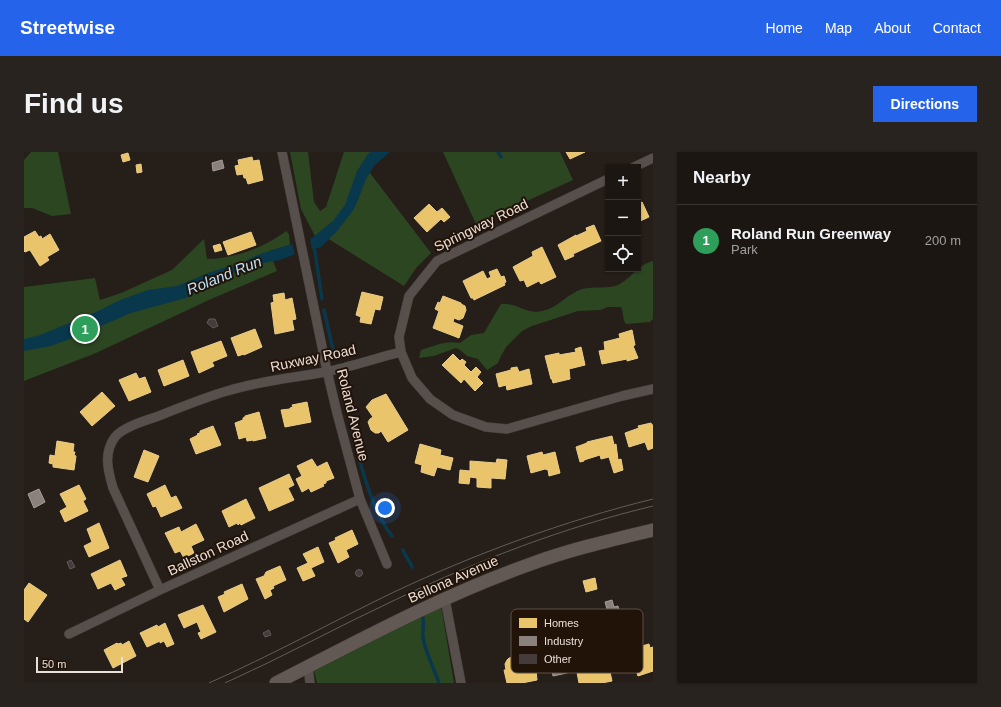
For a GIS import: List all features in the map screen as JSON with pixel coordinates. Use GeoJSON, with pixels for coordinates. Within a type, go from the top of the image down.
{"type":"FeatureCollection","features":[{"type":"Feature","properties":{"kind":"street","name":"Roland Avenue"},"geometry":{"type":"LineString","coordinates":[[282,152],[301,240],[326,371],[360,499],[387,564]]}},
{"type":"Feature","properties":{"kind":"street"},"geometry":{"type":"LineString","coordinates":[[640,164],[653,158]]}},
{"type":"Feature","properties":{"kind":"street","name":"Springway Road"},"geometry":{"type":"LineString","coordinates":[[401,352],[399,336],[409,296],[437,260],[605,180]]}},
{"type":"Feature","properties":{"kind":"street"},"geometry":{"type":"LineString","coordinates":[[401,352],[412,378],[430,399],[453,415],[486,427],[507,428],[622,396],[653,389]]}},
{"type":"Feature","properties":{"kind":"street","name":"Ruxway Road"},"geometry":{"type":"LineString","coordinates":[[160,590],[113,488],[108,470],[107,460],[110,445],[117,435],[129,427],[228,391],[326,371],[401,352]]}},
{"type":"Feature","properties":{"kind":"street","name":"Ballston Road"},"geometry":{"type":"LineString","coordinates":[[69,634],[160,590],[360,499]]}},
{"type":"Feature","properties":{"kind":"street","name":"Bellona Avenue"},"geometry":{"type":"LineString","coordinates":[[276,683],[445,599],[535,562],[653,530]]}},
{"type":"Feature","properties":{"kind":"street"},"geometry":{"type":"LineString","coordinates":[[445,599],[461,683]]}},
{"type":"Feature","properties":{"kind":"street"},"geometry":{"type":"LineString","coordinates":[[308,667],[310,683]]}},
{"type":"Feature","properties":{"kind":"green space"},"geometry":{"type":"Polygon","coordinates":[[[31,152],[58,152],[71,214],[52,216],[32,208],[24,208],[24,160],[31,152]]]}},
{"type":"Feature","properties":{"kind":"green space"},"geometry":{"type":"Polygon","coordinates":[[[290,152],[308,152],[314,202],[320,211],[326,207],[344,152],[371,152],[368,155],[367,169],[431,253],[416,268],[404,286],[319,233],[315,236],[301,209],[290,152]]]}},
{"type":"Feature","properties":{"kind":"green space"},"geometry":{"type":"Polygon","coordinates":[[[443,152],[560,152],[573,180],[476,224],[443,152]]]}},
{"type":"Feature","properties":{"kind":"green space"},"geometry":{"type":"Polygon","coordinates":[[[286,231],[289,234],[290,245],[269,251],[277,271],[211,299],[96,353],[24,381],[24,287],[95,278],[100,300],[121,293],[172,270],[204,239],[207,259],[228,257],[259,247],[286,231]]]}},
{"type":"Feature","properties":{"kind":"green space"},"geometry":{"type":"Polygon","coordinates":[[[653,261],[653,319],[650,322],[626,324],[621,307],[608,307],[600,310],[578,311],[532,326],[522,331],[506,347],[498,363],[487,370],[478,359],[467,356],[456,348],[434,356],[419,358],[421,350],[445,343],[460,343],[471,335],[484,333],[501,304],[511,305],[531,311],[542,311],[553,307],[582,289],[618,285],[635,272],[641,272],[641,267],[653,261]]]}},
{"type":"Feature","properties":{"kind":"green space"},"geometry":{"type":"Polygon","coordinates":[[[441,606],[454,683],[317,683],[314,671],[441,606]]]}},
{"type":"Feature","properties":{"kind":"water","name":"Roland Run"},"geometry":{"type":"Polygon","coordinates":[[[371,152],[390,152],[374,166],[366,179],[352,212],[337,231],[321,247],[280,260],[258,264],[246,271],[236,272],[224,277],[186,298],[131,313],[51,346],[24,351],[24,339],[40,335],[94,313],[120,300],[148,290],[177,286],[260,254],[312,238],[333,221],[345,205],[357,171],[368,154],[371,152]]]}},
{"type":"Feature","properties":{"kind":"pier"},"geometry":{"type":"Polygon","coordinates":[[[310,238],[312,251],[295,256],[292,242],[310,238]]]}},
{"type":"Feature","properties":{"kind":"building: Homes"},"geometry":{"type":"Polygon","coordinates":[[[566,152],[585,152],[570,159],[566,152]]]}},
{"type":"Feature","properties":{"kind":"building: Homes"},"geometry":{"type":"Polygon","coordinates":[[[128,153],[130,160],[123,162],[121,155],[128,153]]]}},
{"type":"Feature","properties":{"kind":"building: Homes"},"geometry":{"type":"Polygon","coordinates":[[[252,157],[253,161],[259,160],[263,180],[248,184],[243,174],[237,175],[235,166],[239,165],[238,160],[252,157]]]}},
{"type":"Feature","properties":{"kind":"building: Homes"},"geometry":{"type":"Polygon","coordinates":[[[141,164],[142,172],[137,173],[136,165],[141,164]]]}},
{"type":"Feature","properties":{"kind":"building: Homes"},"geometry":{"type":"Polygon","coordinates":[[[641,202],[649,217],[641,221],[641,202]]]}},
{"type":"Feature","properties":{"kind":"building: Homes"},"geometry":{"type":"Polygon","coordinates":[[[429,204],[437,212],[442,208],[450,217],[444,222],[441,219],[427,232],[414,218],[429,204]]]}},
{"type":"Feature","properties":{"kind":"building: Homes"},"geometry":{"type":"Polygon","coordinates":[[[594,225],[601,241],[573,254],[574,256],[565,260],[558,245],[587,231],[586,228],[594,225]]]}},
{"type":"Feature","properties":{"kind":"building: Homes"},"geometry":{"type":"Polygon","coordinates":[[[35,231],[39,237],[41,236],[42,239],[50,234],[59,250],[47,257],[49,260],[40,266],[30,250],[24,251],[24,237],[35,231]]]}},
{"type":"Feature","properties":{"kind":"building: Homes"},"geometry":{"type":"Polygon","coordinates":[[[251,232],[256,245],[228,255],[223,242],[251,232]]]}},
{"type":"Feature","properties":{"kind":"building: Homes"},"geometry":{"type":"Polygon","coordinates":[[[220,244],[222,250],[215,252],[213,246],[220,244]]]}},
{"type":"Feature","properties":{"kind":"building: Homes"},"geometry":{"type":"Polygon","coordinates":[[[542,247],[556,277],[541,284],[539,281],[527,287],[524,280],[520,281],[513,267],[533,256],[532,252],[542,247]]]}},
{"type":"Feature","properties":{"kind":"building: Homes"},"geometry":{"type":"Polygon","coordinates":[[[497,269],[501,277],[504,276],[506,282],[504,283],[505,285],[474,300],[471,298],[463,281],[483,271],[487,279],[491,277],[489,272],[497,269]]]}},
{"type":"Feature","properties":{"kind":"building: Homes"},"geometry":{"type":"Polygon","coordinates":[[[362,292],[383,297],[380,310],[375,309],[371,324],[360,322],[361,317],[356,315],[362,292]]]}},
{"type":"Feature","properties":{"kind":"building: Homes"},"geometry":{"type":"Polygon","coordinates":[[[284,293],[285,300],[292,298],[296,319],[292,320],[294,330],[275,334],[271,303],[274,302],[273,295],[284,293]]]}},
{"type":"Feature","properties":{"kind":"building: Homes"},"geometry":{"type":"Polygon","coordinates":[[[443,296],[465,306],[466,310],[463,318],[459,320],[454,318],[453,322],[463,326],[459,338],[433,328],[439,311],[435,309],[443,296]]]}},
{"type":"Feature","properties":{"kind":"building: Homes"},"geometry":{"type":"Polygon","coordinates":[[[255,329],[262,347],[238,356],[231,338],[255,329]]]}},
{"type":"Feature","properties":{"kind":"building: Homes"},"geometry":{"type":"Polygon","coordinates":[[[632,330],[635,345],[633,346],[638,358],[602,364],[599,351],[605,350],[604,342],[620,338],[619,334],[632,330]]]}},
{"type":"Feature","properties":{"kind":"building: Homes"},"geometry":{"type":"Polygon","coordinates":[[[221,341],[227,356],[212,362],[214,366],[199,373],[191,352],[221,341]]]}},
{"type":"Feature","properties":{"kind":"building: Homes"},"geometry":{"type":"Polygon","coordinates":[[[581,347],[585,365],[569,369],[570,379],[553,383],[545,356],[576,352],[575,349],[581,347]]]}},
{"type":"Feature","properties":{"kind":"building: Homes"},"geometry":{"type":"Polygon","coordinates":[[[453,354],[460,361],[462,359],[466,362],[464,365],[471,372],[476,367],[481,372],[477,377],[483,383],[475,391],[464,379],[461,383],[442,365],[453,354]]]}},
{"type":"Feature","properties":{"kind":"building: Homes"},"geometry":{"type":"Polygon","coordinates":[[[183,360],[189,376],[164,386],[158,370],[183,360]]]}},
{"type":"Feature","properties":{"kind":"building: Homes"},"geometry":{"type":"Polygon","coordinates":[[[517,367],[519,372],[529,369],[532,384],[507,390],[506,385],[499,387],[496,374],[517,367]]]}},
{"type":"Feature","properties":{"kind":"building: Homes"},"geometry":{"type":"Polygon","coordinates":[[[136,373],[139,379],[145,377],[151,392],[129,401],[119,380],[136,373]]]}},
{"type":"Feature","properties":{"kind":"building: Homes"},"geometry":{"type":"Polygon","coordinates":[[[102,392],[115,406],[92,426],[80,412],[102,392]]]}},
{"type":"Feature","properties":{"kind":"building: Homes"},"geometry":{"type":"Polygon","coordinates":[[[386,394],[408,430],[388,442],[381,431],[379,433],[375,433],[371,430],[368,422],[373,417],[366,407],[372,400],[386,394]]]}},
{"type":"Feature","properties":{"kind":"building: Homes"},"geometry":{"type":"Polygon","coordinates":[[[307,402],[311,422],[285,427],[281,410],[290,409],[293,407],[292,405],[307,402]]]}},
{"type":"Feature","properties":{"kind":"building: Homes"},"geometry":{"type":"Polygon","coordinates":[[[259,412],[266,438],[253,441],[247,441],[246,437],[239,439],[235,423],[243,420],[245,416],[259,412]]]}},
{"type":"Feature","properties":{"kind":"building: Homes"},"geometry":{"type":"Polygon","coordinates":[[[651,423],[653,425],[653,448],[648,450],[645,442],[629,447],[625,433],[639,428],[638,426],[651,423]]]}},
{"type":"Feature","properties":{"kind":"building: Homes"},"geometry":{"type":"Polygon","coordinates":[[[213,426],[221,445],[196,454],[190,439],[198,435],[197,434],[200,433],[200,431],[213,426]]]}},
{"type":"Feature","properties":{"kind":"building: Homes"},"geometry":{"type":"Polygon","coordinates":[[[612,436],[614,445],[616,444],[618,460],[621,459],[623,470],[614,473],[609,457],[601,459],[600,455],[580,462],[576,447],[587,442],[612,436]]]}},
{"type":"Feature","properties":{"kind":"building: Homes"},"geometry":{"type":"Polygon","coordinates":[[[57,441],[74,444],[73,452],[75,452],[74,455],[76,456],[74,470],[53,467],[53,464],[49,463],[50,455],[55,456],[57,441]]]}},
{"type":"Feature","properties":{"kind":"building: Homes"},"geometry":{"type":"Polygon","coordinates":[[[420,444],[441,450],[440,455],[453,458],[450,470],[437,467],[434,476],[421,472],[422,465],[415,463],[420,444]]]}},
{"type":"Feature","properties":{"kind":"building: Homes"},"geometry":{"type":"Polygon","coordinates":[[[144,450],[159,456],[148,482],[134,477],[144,450]]]}},
{"type":"Feature","properties":{"kind":"building: Homes"},"geometry":{"type":"Polygon","coordinates":[[[542,452],[543,455],[555,452],[560,473],[549,476],[548,470],[545,469],[531,473],[527,456],[542,452]]]}},
{"type":"Feature","properties":{"kind":"building: Homes"},"geometry":{"type":"Polygon","coordinates":[[[312,459],[317,467],[327,462],[334,478],[326,481],[326,483],[323,484],[324,486],[311,492],[309,488],[302,492],[296,479],[302,476],[297,466],[312,459]]]}},
{"type":"Feature","properties":{"kind":"building: Homes"},"geometry":{"type":"Polygon","coordinates":[[[497,459],[507,460],[505,479],[491,478],[491,488],[477,487],[477,478],[470,477],[469,484],[459,483],[460,470],[470,471],[470,461],[496,463],[497,459]]]}},
{"type":"Feature","properties":{"kind":"building: Homes"},"geometry":{"type":"Polygon","coordinates":[[[289,474],[294,485],[288,488],[294,500],[269,511],[259,488],[289,474]]]}},
{"type":"Feature","properties":{"kind":"building: Homes"},"geometry":{"type":"Polygon","coordinates":[[[79,485],[86,499],[83,501],[88,511],[65,522],[60,511],[67,507],[60,494],[79,485]]]}},
{"type":"Feature","properties":{"kind":"building: Homes"},"geometry":{"type":"Polygon","coordinates":[[[165,485],[171,498],[176,496],[182,508],[161,517],[156,506],[153,507],[147,494],[165,485]]]}},
{"type":"Feature","properties":{"kind":"building: Homes"},"geometry":{"type":"Polygon","coordinates":[[[246,499],[255,518],[241,525],[240,523],[238,525],[237,523],[229,527],[222,511],[246,499]]]}},
{"type":"Feature","properties":{"kind":"building: Homes"},"geometry":{"type":"Polygon","coordinates":[[[99,523],[109,548],[89,557],[84,546],[92,542],[87,529],[99,523]]]}},
{"type":"Feature","properties":{"kind":"building: Homes"},"geometry":{"type":"Polygon","coordinates":[[[196,524],[204,540],[191,546],[194,553],[184,558],[180,551],[175,553],[165,533],[179,527],[181,532],[196,524]]]}},
{"type":"Feature","properties":{"kind":"building: Homes"},"geometry":{"type":"Polygon","coordinates":[[[352,530],[358,544],[346,550],[349,557],[338,563],[329,543],[336,540],[335,538],[352,530]]]}},
{"type":"Feature","properties":{"kind":"building: Homes"},"geometry":{"type":"Polygon","coordinates":[[[318,547],[324,562],[311,568],[315,576],[303,581],[297,568],[308,563],[303,554],[318,547]]]}},
{"type":"Feature","properties":{"kind":"building: Homes"},"geometry":{"type":"Polygon","coordinates":[[[120,560],[127,576],[121,578],[125,585],[115,590],[111,583],[98,589],[91,574],[120,560]]]}},
{"type":"Feature","properties":{"kind":"building: Homes"},"geometry":{"type":"Polygon","coordinates":[[[280,566],[286,580],[273,586],[274,588],[270,590],[272,595],[265,599],[256,579],[264,576],[266,572],[280,566]]]}},
{"type":"Feature","properties":{"kind":"building: Homes"},"geometry":{"type":"Polygon","coordinates":[[[595,578],[597,589],[586,592],[583,581],[595,578]]]}},
{"type":"Feature","properties":{"kind":"building: Homes"},"geometry":{"type":"Polygon","coordinates":[[[29,583],[47,595],[28,622],[24,619],[24,590],[29,583]]]}},
{"type":"Feature","properties":{"kind":"building: Homes"},"geometry":{"type":"Polygon","coordinates":[[[242,584],[248,599],[224,612],[218,597],[225,594],[224,592],[242,584]]]}},
{"type":"Feature","properties":{"kind":"building: Homes"},"geometry":{"type":"Polygon","coordinates":[[[203,605],[216,632],[201,639],[198,633],[201,632],[197,622],[184,628],[178,615],[203,605]]]}},
{"type":"Feature","properties":{"kind":"building: Homes"},"geometry":{"type":"Polygon","coordinates":[[[165,623],[174,644],[167,647],[164,641],[160,643],[160,641],[147,647],[140,633],[165,623]]]}},
{"type":"Feature","properties":{"kind":"building: Homes"},"geometry":{"type":"Polygon","coordinates":[[[129,641],[136,656],[113,668],[104,650],[117,643],[121,643],[122,645],[129,641]]]}},
{"type":"Feature","properties":{"kind":"building: Homes"},"geometry":{"type":"Polygon","coordinates":[[[649,644],[650,648],[653,647],[653,671],[638,676],[637,673],[643,673],[643,646],[649,644]]]}},
{"type":"Feature","properties":{"kind":"building: Homes"},"geometry":{"type":"Polygon","coordinates":[[[511,658],[511,673],[536,673],[537,680],[522,683],[507,683],[504,670],[506,670],[505,664],[511,658]]]}},
{"type":"Feature","properties":{"kind":"building: Homes"},"geometry":{"type":"Polygon","coordinates":[[[577,673],[610,673],[612,681],[602,683],[579,683],[577,673]]]}},
{"type":"Feature","properties":{"kind":"building: Industry"},"geometry":{"type":"Polygon","coordinates":[[[222,160],[224,168],[213,171],[212,163],[222,160]]]}},
{"type":"Feature","properties":{"kind":"building: Industry"},"geometry":{"type":"Polygon","coordinates":[[[39,489],[45,502],[34,508],[28,494],[39,489]]]}},
{"type":"Feature","properties":{"kind":"building: Industry"},"geometry":{"type":"Polygon","coordinates":[[[612,600],[614,607],[618,606],[619,609],[607,609],[605,602],[612,600]]]}},
{"type":"Feature","properties":{"kind":"building: Industry"},"geometry":{"type":"Polygon","coordinates":[[[552,673],[567,673],[553,676],[552,673]]]}},
{"type":"Feature","properties":{"kind":"building: Other"},"geometry":{"type":"Polygon","coordinates":[[[209,319],[215,319],[218,326],[213,328],[207,323],[209,319]]]}},
{"type":"Feature","properties":{"kind":"building: Other"},"geometry":{"type":"Polygon","coordinates":[[[71,560],[75,567],[70,569],[67,562],[71,560]]]}},
{"type":"Feature","properties":{"kind":"building: Other"},"geometry":{"type":"Polygon","coordinates":[[[359,569],[362,570],[362,576],[359,577],[356,576],[355,573],[356,570],[359,569]]]}},
{"type":"Feature","properties":{"kind":"building: Other"},"geometry":{"type":"Polygon","coordinates":[[[269,630],[271,635],[265,637],[263,633],[269,630]]]}},
{"type":"Feature","properties":{"kind":"waterway"},"geometry":{"type":"LineString","coordinates":[[498,152],[501,157]]}},
{"type":"Feature","properties":{"kind":"waterway"},"geometry":{"type":"LineString","coordinates":[[314,245],[322,299]]}},
{"type":"Feature","properties":{"kind":"waterway"},"geometry":{"type":"LineString","coordinates":[[324,310],[334,354]]}},
{"type":"Feature","properties":{"kind":"waterway"},"geometry":{"type":"LineString","coordinates":[[339,380],[347,409]]}},
{"type":"Feature","properties":{"kind":"waterway"},"geometry":{"type":"LineString","coordinates":[[350,423],[361,467],[371,497],[384,525],[392,536]]}},
{"type":"Feature","properties":{"kind":"waterway"},"geometry":{"type":"LineString","coordinates":[[403,550],[412,567]]}},
{"type":"Feature","properties":{"kind":"waterway"},"geometry":{"type":"LineString","coordinates":[[422,614],[424,643],[439,683]]}},
{"type":"Feature","properties":{"kind":"tram line"},"geometry":{"type":"LineString","coordinates":[[209,683],[394,592],[457,564],[521,539],[587,517],[653,499]]}},
{"type":"Feature","properties":{"kind":"tram line"},"geometry":{"type":"LineString","coordinates":[[225,683],[375,609],[459,571],[555,534],[620,514],[653,506]]}},
{"type":"Feature","properties":{"kind":"place","name":"Roland Run Greenway"},"geometry":{"type":"Point","coordinates":[85,329]}}]}
